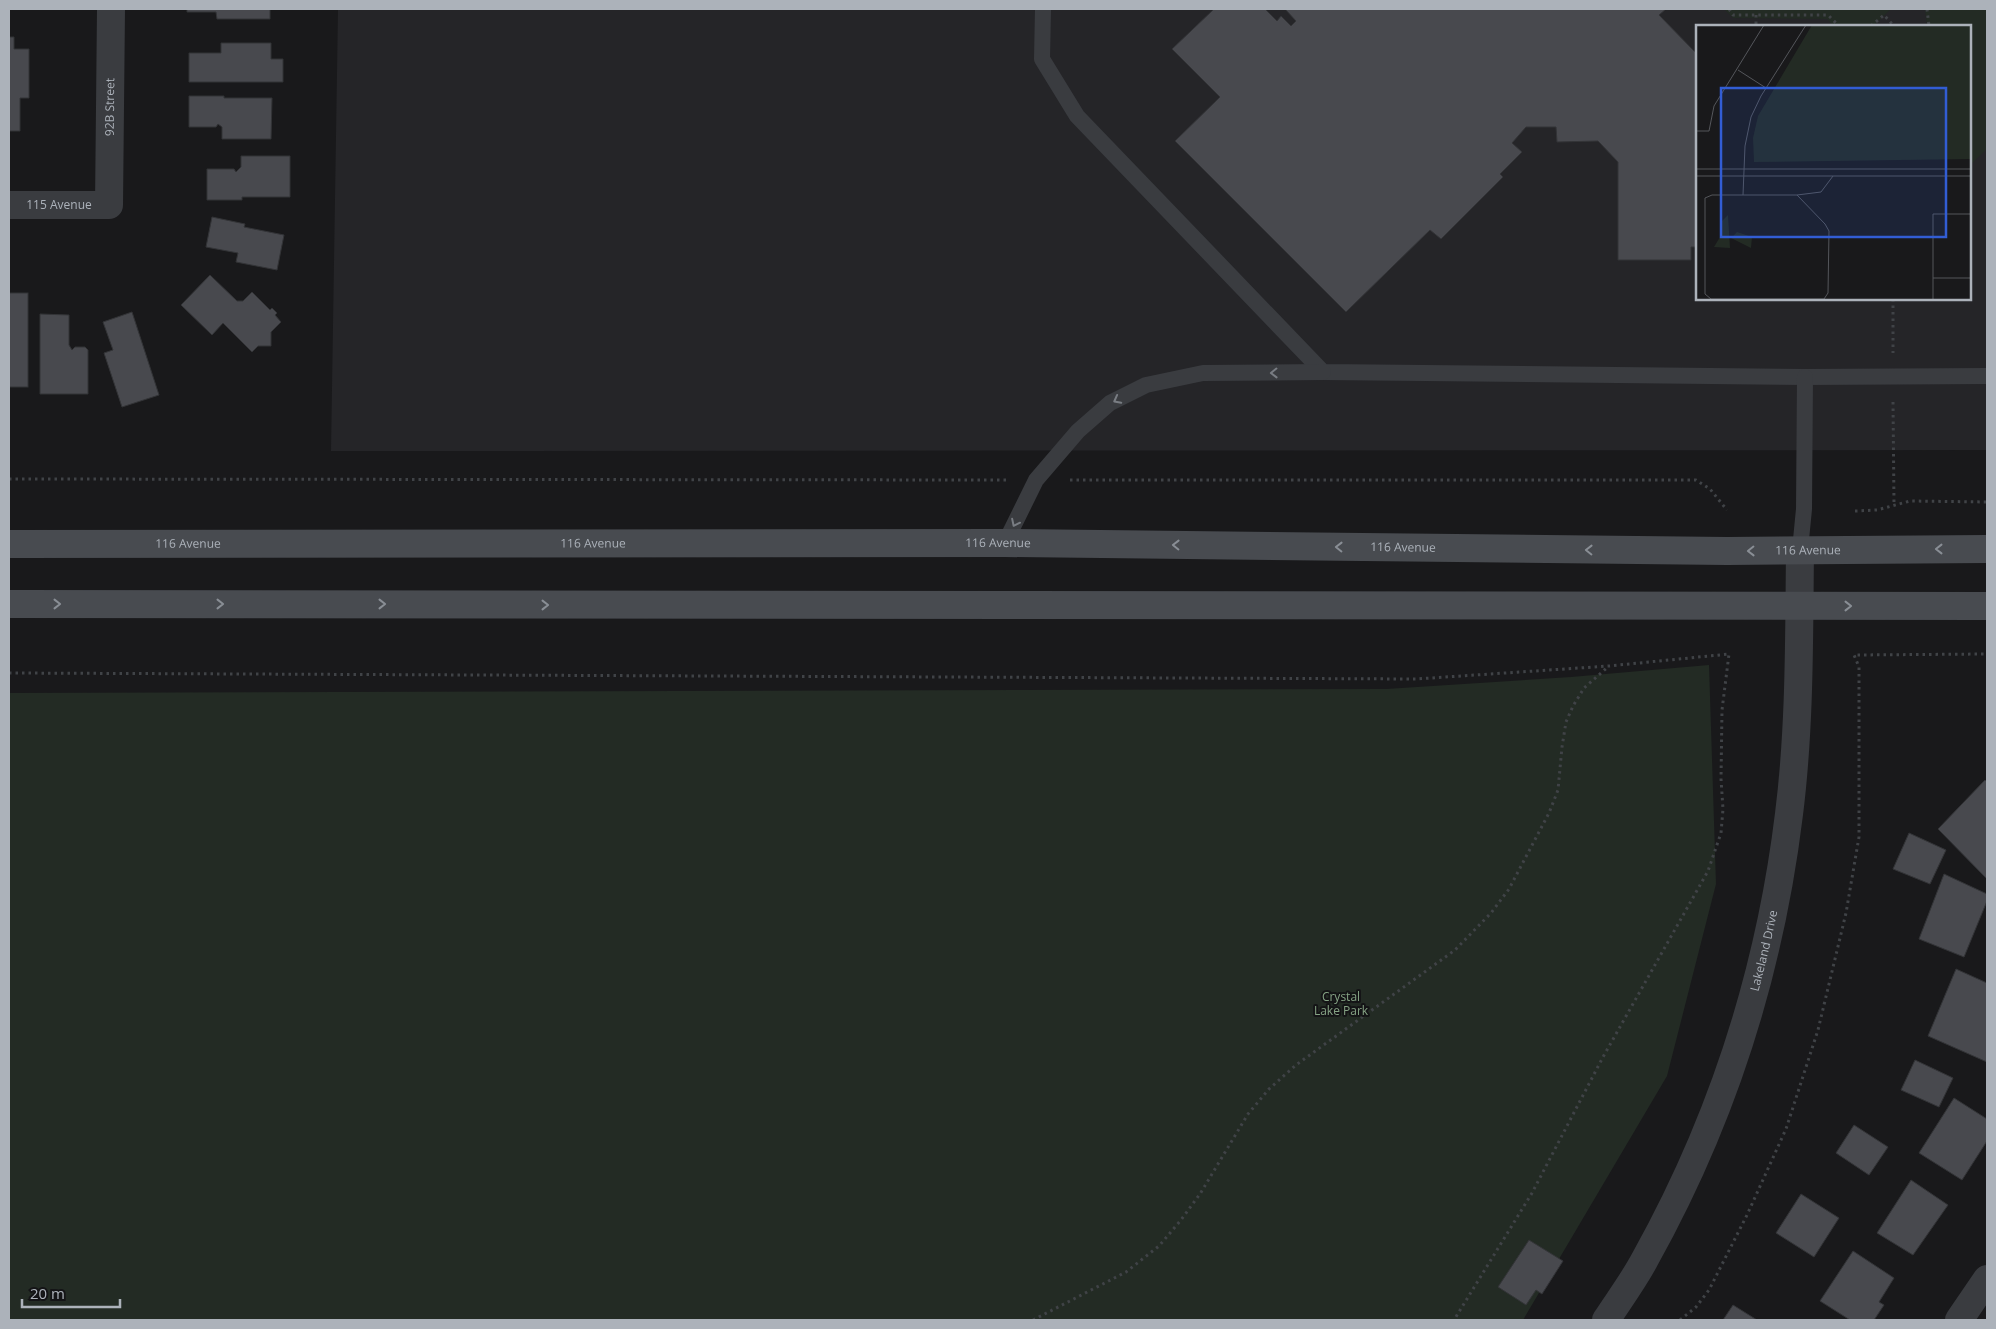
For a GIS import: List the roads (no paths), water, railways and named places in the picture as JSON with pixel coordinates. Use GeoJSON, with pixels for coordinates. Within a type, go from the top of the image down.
{"type":"FeatureCollection","features":[{"type":"Feature","properties":{"kind":"main road","name":"116 Avenue"},"geometry":{"type":"LineString","coordinates":[[9,544],[1005,543],[1707,551],[1987,549]]}},
{"type":"Feature","properties":{"kind":"main road"},"geometry":{"type":"LineString","coordinates":[[9,604],[1987,606]]}},
{"type":"Feature","properties":{"kind":"street","name":"92B Street"},"geometry":{"type":"LineString","coordinates":[[109,205],[110,9]]}},
{"type":"Feature","properties":{"kind":"street","name":"115 Avenue"},"geometry":{"type":"LineString","coordinates":[[9,205],[109,205]]}},
{"type":"Feature","properties":{"kind":"street","name":"Lakeland Drive"},"geometry":{"type":"LineString","coordinates":[[1606,1320],[1645,1260],[1705,1136],[1732,1066],[1764,957],[1775,905],[1789,812],[1795,736],[1800,550]]}},
{"type":"Feature","properties":{"kind":"street"},"geometry":{"type":"LineString","coordinates":[[1959,1320],[1987,1279]]}},
{"type":"Feature","properties":{"kind":"lane"},"geometry":{"type":"LineString","coordinates":[[1043,9],[1042,59],[1077,116],[1323,372]]}},
{"type":"Feature","properties":{"kind":"lane"},"geometry":{"type":"LineString","coordinates":[[1005,543],[1036,480],[1078,431],[1110,403],[1146,385],[1203,373],[1323,372],[1806,377],[1987,376]]}},
{"type":"Feature","properties":{"kind":"lane"},"geometry":{"type":"LineString","coordinates":[[1800,550],[1804,508],[1806,377]]}},
{"type":"Feature","properties":{"kind":"park label","name":"Crystal Lake Park"},"geometry":{"type":"Point","coordinates":[1341,1004]}}]}
